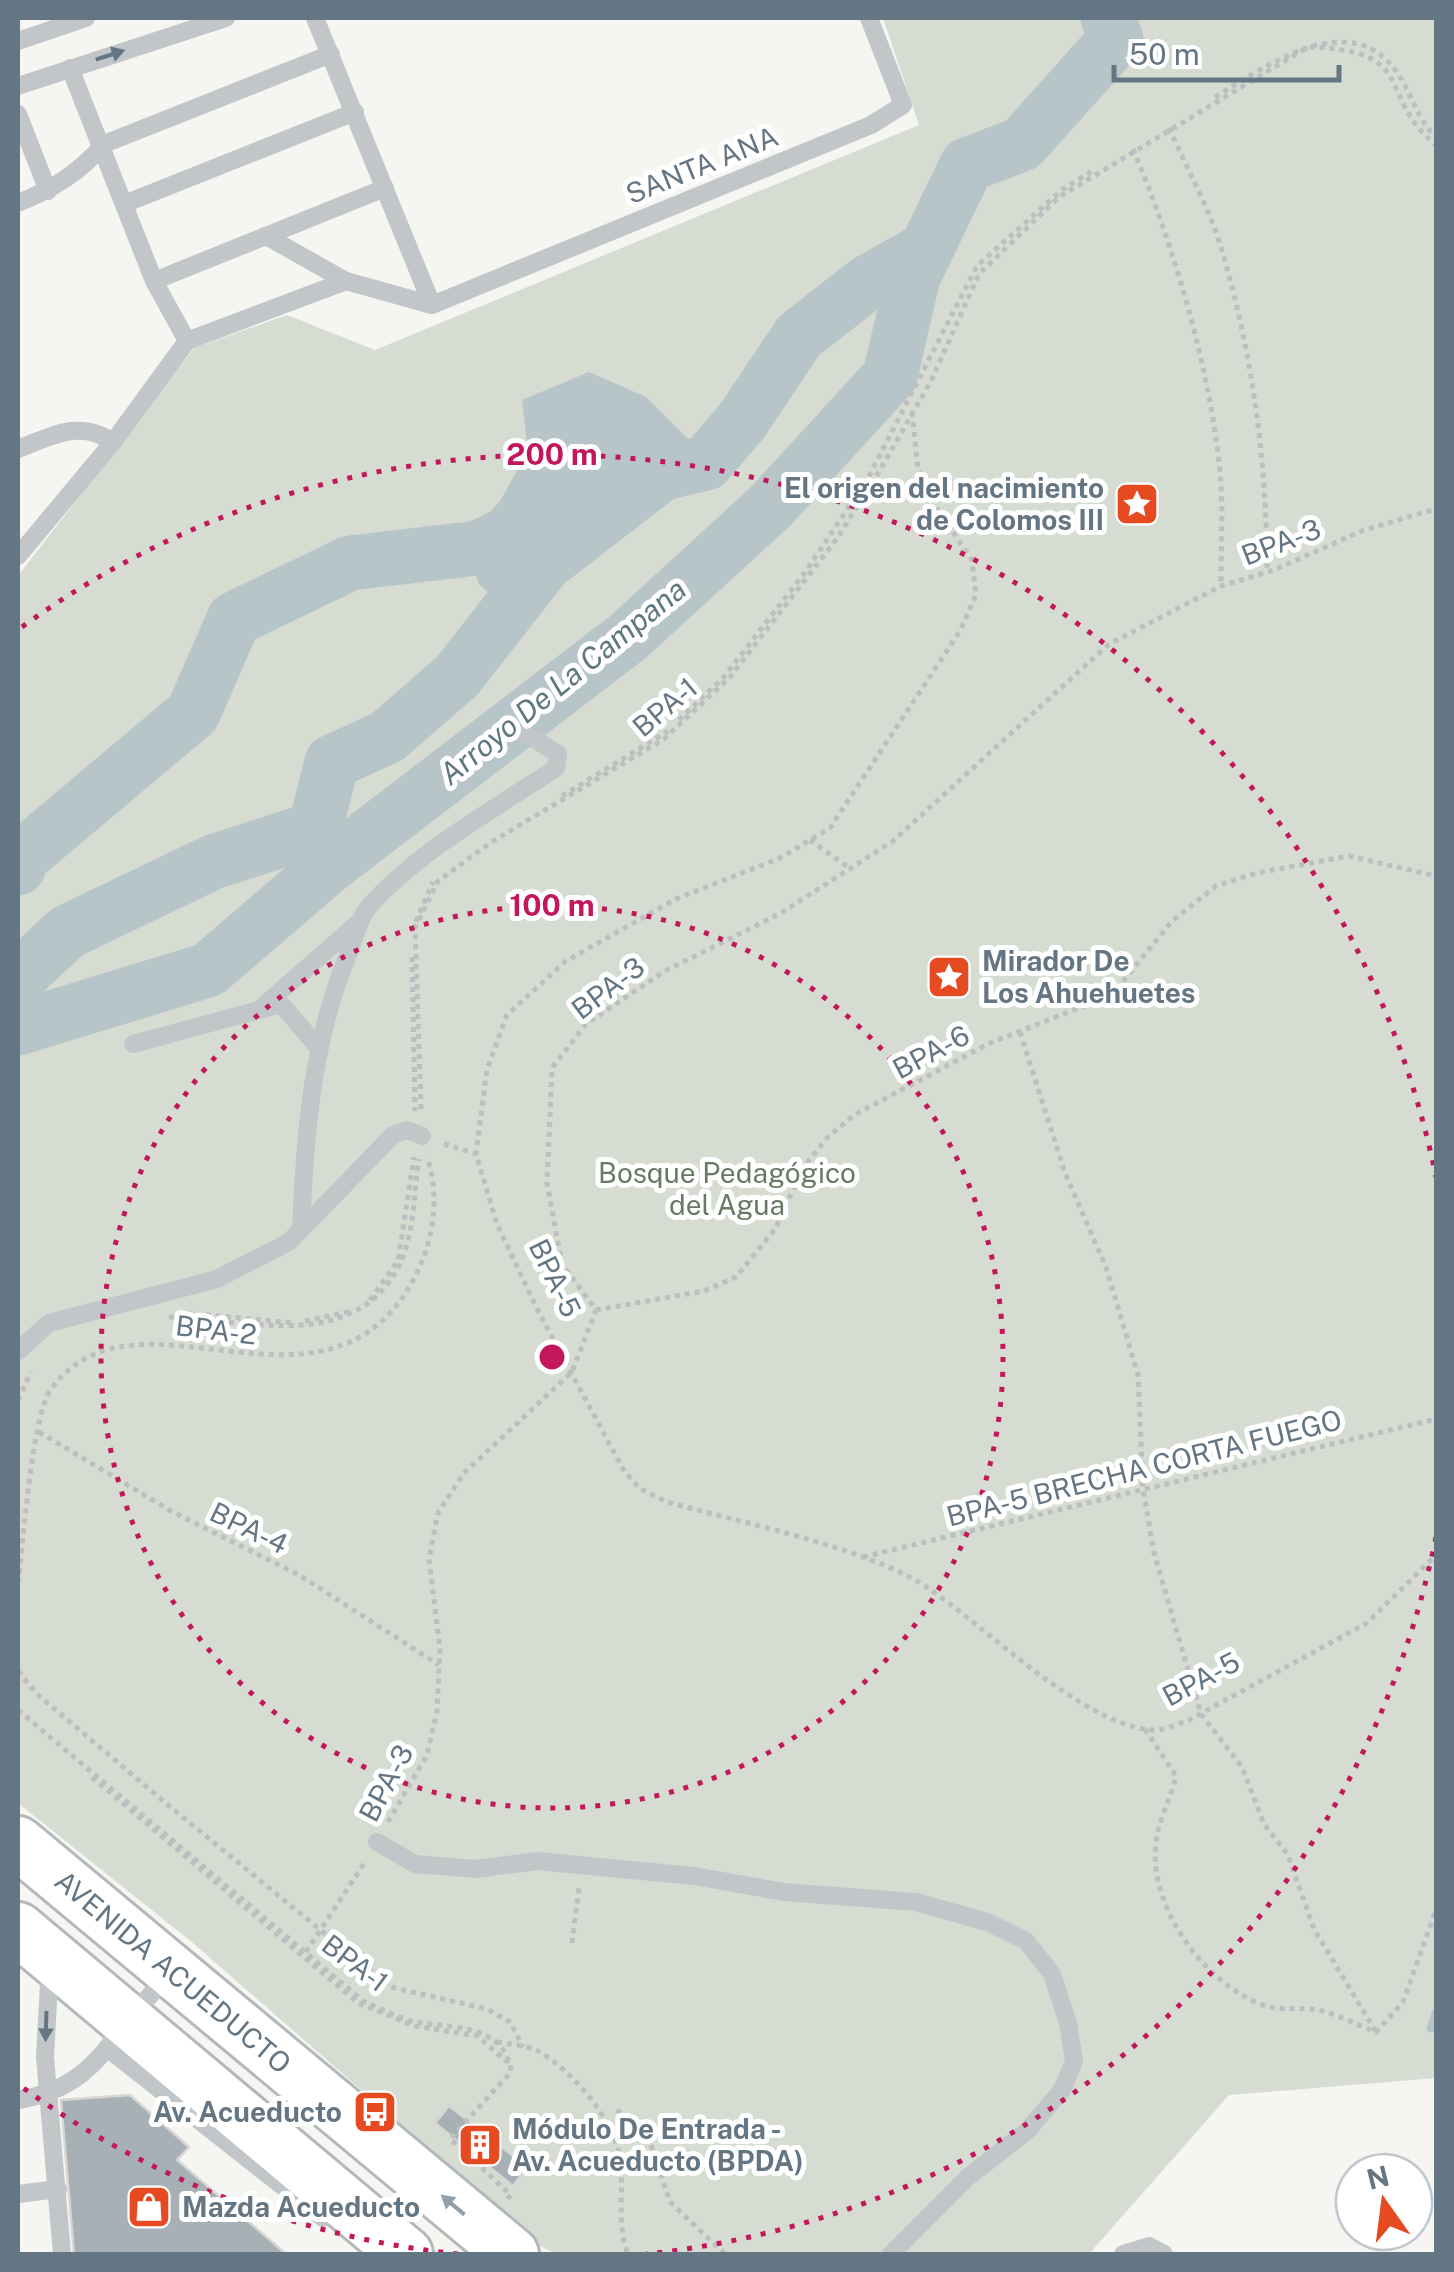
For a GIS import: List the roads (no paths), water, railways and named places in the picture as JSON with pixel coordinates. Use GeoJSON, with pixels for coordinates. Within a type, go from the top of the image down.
{"type":"FeatureCollection","features":[{"type":"Feature","properties":{"kind":"main road","name":"AVENIDA ACUEDUCTO"},"geometry":{"type":"LineString","coordinates":[[18,1843],[497,2242]]}},
{"type":"Feature","properties":{"kind":"main road"},"geometry":{"type":"LineString","coordinates":[[34,1944],[118,2034],[185,2068],[377,2246]]}},
{"type":"Feature","properties":{"kind":"main road"},"geometry":{"type":"LineString","coordinates":[[185,2068],[232,2018]]}},
{"type":"Feature","properties":{"kind":"lane"},"geometry":{"type":"LineString","coordinates":[[18,41],[86,18]]}},
{"type":"Feature","properties":{"kind":"lane"},"geometry":{"type":"LineString","coordinates":[[18,86],[226,18]]}},
{"type":"Feature","properties":{"kind":"lane"},"geometry":{"type":"LineString","coordinates":[[316,18],[432,305]]}},
{"type":"Feature","properties":{"kind":"lane","name":"SANTA ANA"},"geometry":{"type":"LineString","coordinates":[[432,305],[872,125],[903,106],[869,18]]}},
{"type":"Feature","properties":{"kind":"lane"},"geometry":{"type":"LineString","coordinates":[[18,203],[48,191],[84,167],[104,144],[331,54]]}},
{"type":"Feature","properties":{"kind":"lane"},"geometry":{"type":"LineString","coordinates":[[70,68],[104,144],[154,281],[187,341]]}},
{"type":"Feature","properties":{"kind":"lane"},"geometry":{"type":"LineString","coordinates":[[124,204],[354,112]]}},
{"type":"Feature","properties":{"kind":"lane"},"geometry":{"type":"LineString","coordinates":[[18,114],[48,191]]}},
{"type":"Feature","properties":{"kind":"lane"},"geometry":{"type":"LineString","coordinates":[[154,281],[385,188]]}},
{"type":"Feature","properties":{"kind":"lane"},"geometry":{"type":"LineString","coordinates":[[266,236],[346,281],[432,305]]}},
{"type":"Feature","properties":{"kind":"lane"},"geometry":{"type":"LineString","coordinates":[[18,556],[113,442],[187,341],[346,281]]}},
{"type":"Feature","properties":{"kind":"lane"},"geometry":{"type":"LineString","coordinates":[[18,449],[68,430],[92,429],[113,442]]}},
{"type":"Feature","properties":{"kind":"lane"},"geometry":{"type":"LineString","coordinates":[[301,1229],[305,1128],[318,1048],[337,980],[367,907],[412,865],[556,768],[558,754],[528,735]]}},
{"type":"Feature","properties":{"kind":"lane"},"geometry":{"type":"LineString","coordinates":[[258,1010],[362,919]]}},
{"type":"Feature","properties":{"kind":"lane"},"geometry":{"type":"LineString","coordinates":[[133,1044],[281,1004],[318,1048]]}},
{"type":"Feature","properties":{"kind":"lane"},"geometry":{"type":"LineString","coordinates":[[28,1359],[49,1322],[217,1279],[289,1242],[392,1135],[407,1130],[420,1137]]}},
{"type":"Feature","properties":{"kind":"lane"},"geometry":{"type":"LineString","coordinates":[[377,1842],[414,1864],[476,1869],[537,1861],[694,1876],[784,1892],[916,1902],[988,1922],[1026,1940],[1052,1974],[1068,2023],[1074,2061],[1062,2090],[1027,2131],[968,2177],[890,2254]]}},
{"type":"Feature","properties":{"kind":"lane"},"geometry":{"type":"LineString","coordinates":[[34,1944],[45,2025],[62,2254]]}},
{"type":"Feature","properties":{"kind":"lane"},"geometry":{"type":"LineString","coordinates":[[18,2100],[49,2095],[93,2067],[172,1970]]}},
{"type":"Feature","properties":{"kind":"lane"},"geometry":{"type":"LineString","coordinates":[[118,2034],[377,2246]]}},
{"type":"Feature","properties":{"kind":"lane"},"geometry":{"type":"LineString","coordinates":[[18,2194],[58,2189]]}},
{"type":"Feature","properties":{"kind":"lane"},"geometry":{"type":"LineString","coordinates":[[1123,2254],[1148,2246],[1164,2254]]}},
{"type":"Feature","properties":{"kind":"waterway","name":"Arroyo De La Campana"},"geometry":{"type":"LineString","coordinates":[[18,1028],[208,970],[329,866],[628,637],[770,507],[890,376],[913,277],[967,165],[1022,144],[1116,39],[1108,18]]}},
{"type":"Feature","properties":{"kind":"waterway"},"geometry":{"type":"LineString","coordinates":[[621,483],[706,463],[742,421],[799,336],[868,282],[925,250]]}},
{"type":"Feature","properties":{"kind":"waterway"},"geometry":{"type":"LineString","coordinates":[[18,868],[22,857],[193,713],[234,619],[350,563],[478,548],[538,519]]}},
{"type":"Feature","properties":{"kind":"waterway"},"geometry":{"type":"LineString","coordinates":[[18,978],[67,932],[213,862],[315,829],[332,762],[387,737],[457,676],[554,552]]}},
{"type":"Feature","properties":{"kind":"waterway"},"geometry":{"type":"LineString","coordinates":[[1431,2028],[1436,2013]]}},
{"type":"Feature","properties":{"kind":"place","name":"El origen del nacimiento de Colomos III"},"geometry":{"type":"Point","coordinates":[1137,504]}},
{"type":"Feature","properties":{"kind":"place","name":"Mirador De Los Ahuehuetes"},"geometry":{"type":"Point","coordinates":[949,977]}},
{"type":"Feature","properties":{"kind":"place","name":"Av. Acueducto"},"geometry":{"type":"Point","coordinates":[375,2112]}},
{"type":"Feature","properties":{"kind":"place","name":"Módulo De Entrada - Av. Acueducto (BPDA)"},"geometry":{"type":"Point","coordinates":[480,2145]}},
{"type":"Feature","properties":{"kind":"place","name":"Mazda Acueducto"},"geometry":{"type":"Point","coordinates":[149,2207]}},
{"type":"Feature","properties":{"kind":"park label","name":"Bosque Pedagógico del Agua"},"geometry":{"type":"Point","coordinates":[727,1189]}}]}
